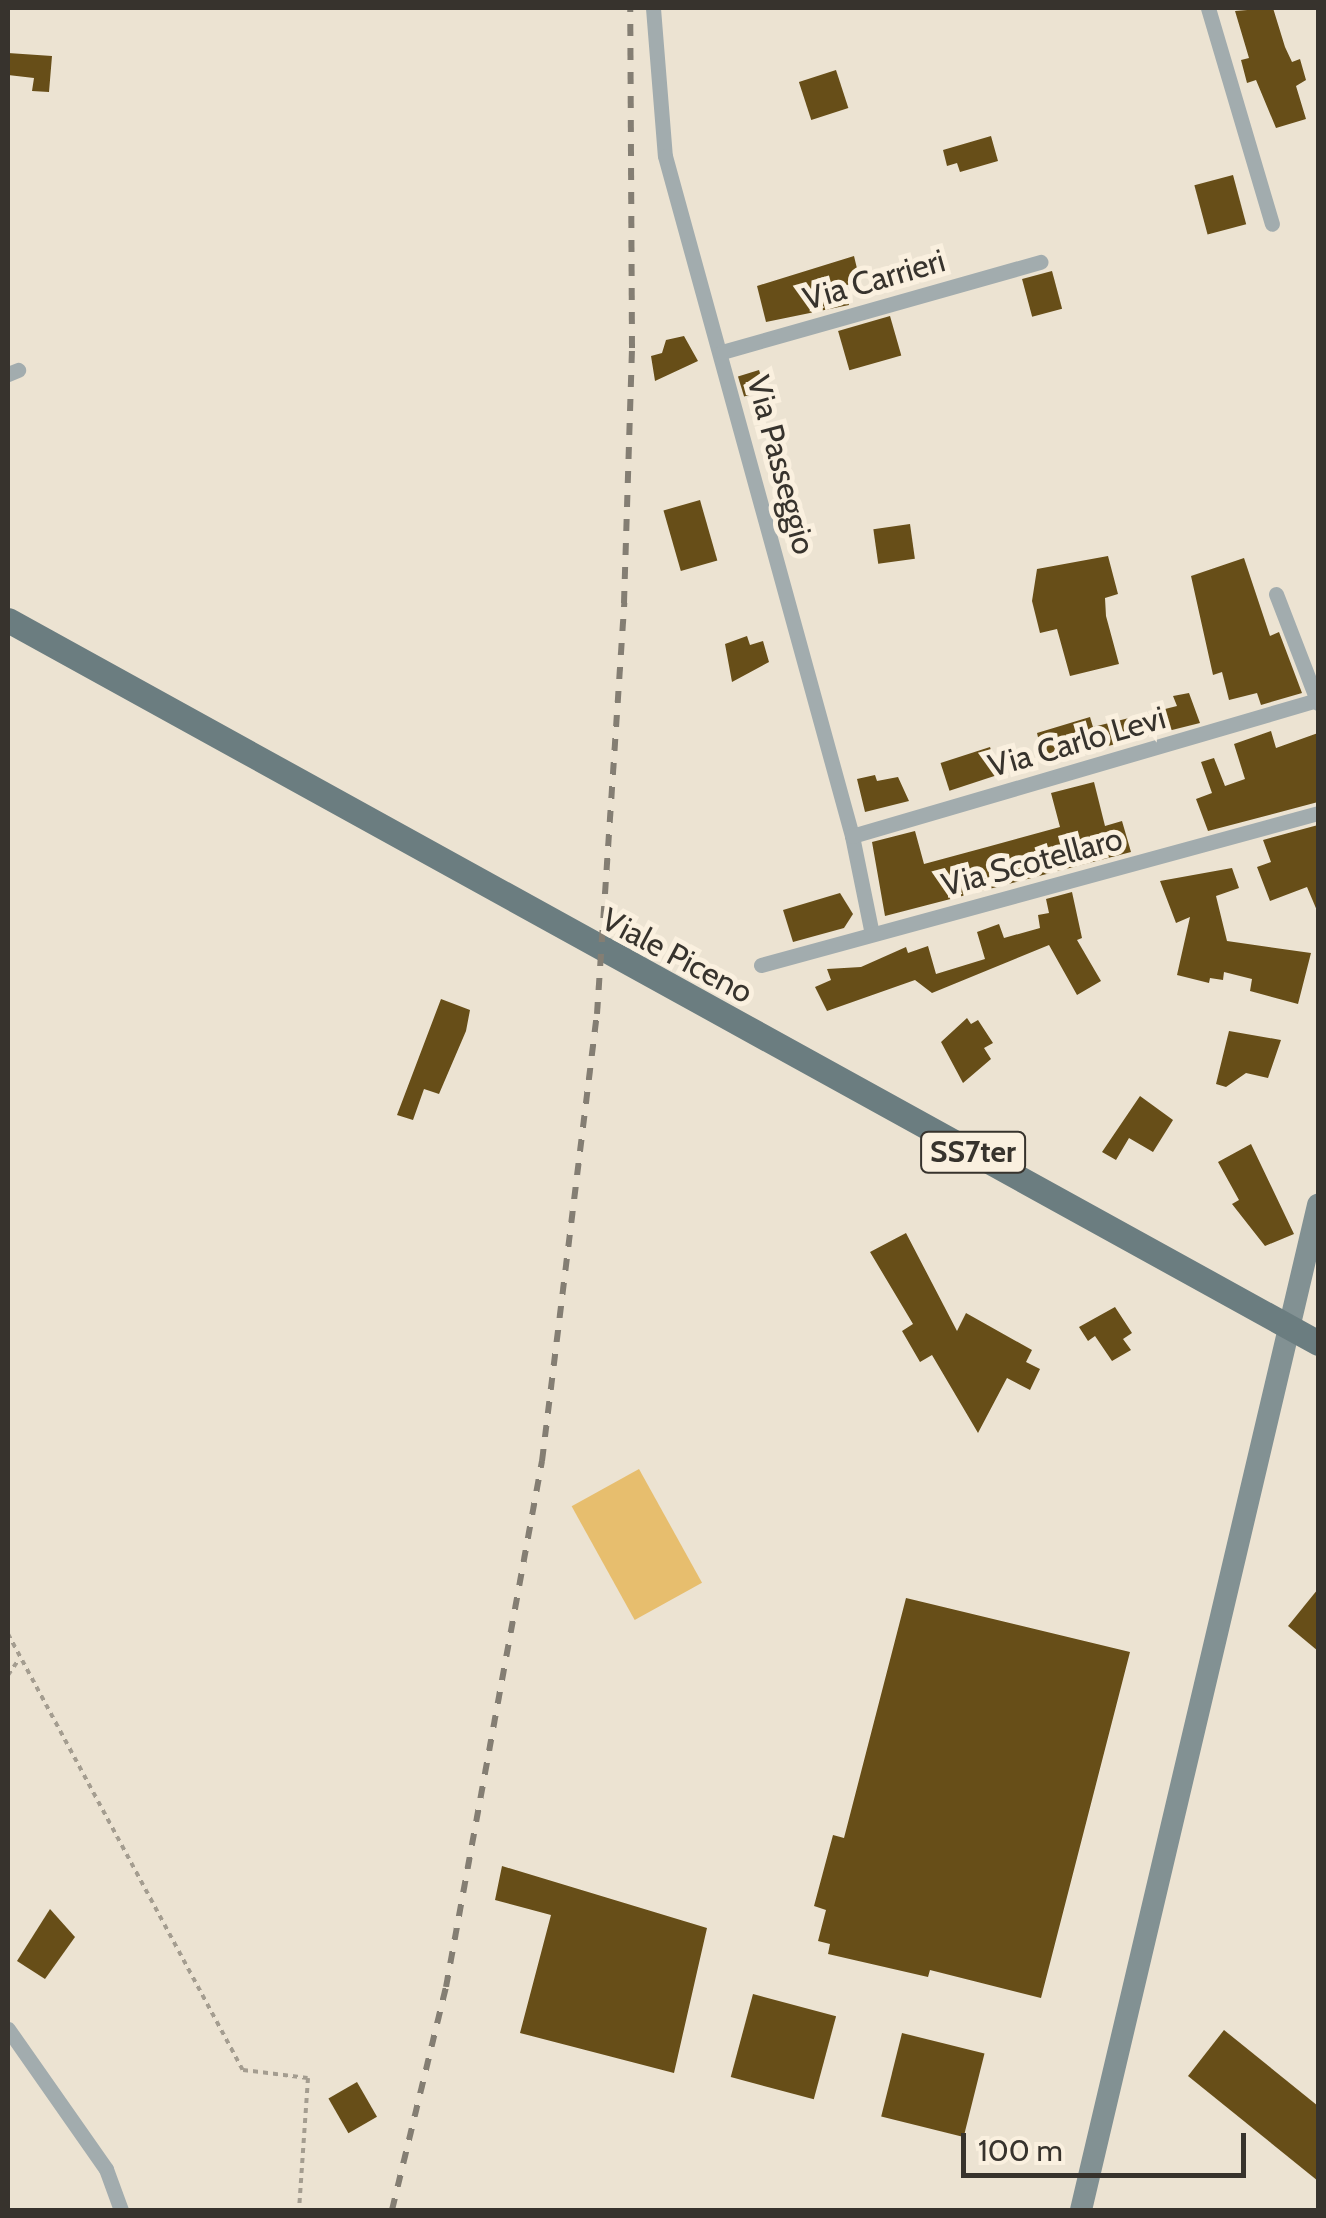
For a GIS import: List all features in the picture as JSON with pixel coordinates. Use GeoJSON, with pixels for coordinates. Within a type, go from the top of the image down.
{"type":"FeatureCollection","features":[{"type":"Feature","properties":{"kind":"main road","name":"Viale Piceno"},"geometry":{"type":"LineString","coordinates":[[12,627],[1318,1343]]}},
{"type":"Feature","properties":{"kind":"street","name":"Via Passeggio"},"geometry":{"type":"LineString","coordinates":[[653,8],[665,156],[852,836],[872,934]]}},
{"type":"Feature","properties":{"kind":"street"},"geometry":{"type":"LineString","coordinates":[[1208,8],[1272,224]]}},
{"type":"Feature","properties":{"kind":"street","name":"Via Carrieri"},"geometry":{"type":"LineString","coordinates":[[722,352],[1041,262]]}},
{"type":"Feature","properties":{"kind":"street"},"geometry":{"type":"LineString","coordinates":[[1276,594],[1318,702]]}},
{"type":"Feature","properties":{"kind":"street","name":"Via Carlo Levi"},"geometry":{"type":"LineString","coordinates":[[852,836],[1318,702]]}},
{"type":"Feature","properties":{"kind":"street","name":"Via Scotellaro"},"geometry":{"type":"LineString","coordinates":[[761,965],[1318,813]]}},
{"type":"Feature","properties":{"kind":"street"},"geometry":{"type":"LineString","coordinates":[[1081,2210],[1318,1206]]}},
{"type":"Feature","properties":{"kind":"street"},"geometry":{"type":"LineString","coordinates":[[8,2028],[106,2169],[121,2210]]}},
{"type":"Feature","properties":{"kind":"path"},"geometry":{"type":"LineString","coordinates":[[8,1634],[242,2070],[308,2078],[299,2210]]}},
{"type":"Feature","properties":{"kind":"path"},"geometry":{"type":"LineString","coordinates":[[8,1676],[20,1657]]}},
{"type":"Feature","properties":{"kind":"shaded area"},"geometry":{"type":"Polygon","coordinates":[[[639,1469],[702,1583],[635,1620],[572,1506],[639,1469]]]}},
{"type":"Feature","properties":{"kind":"building"},"geometry":{"type":"Polygon","coordinates":[[[1273,8],[1285,47],[1292,62],[1300,59],[1306,80],[1296,86],[1306,119],[1276,128],[1256,80],[1247,83],[1241,60],[1249,58],[1235,11],[1273,8]]]}},
{"type":"Feature","properties":{"kind":"building"},"geometry":{"type":"Polygon","coordinates":[[[8,53],[52,56],[49,92],[32,91],[34,78],[8,75],[8,53]]]}},
{"type":"Feature","properties":{"kind":"building"},"geometry":{"type":"Polygon","coordinates":[[[836,70],[848,108],[811,120],[799,82],[836,70]]]}},
{"type":"Feature","properties":{"kind":"building"},"geometry":{"type":"Polygon","coordinates":[[[991,136],[998,161],[960,172],[957,163],[947,166],[943,150],[991,136]]]}},
{"type":"Feature","properties":{"kind":"building"},"geometry":{"type":"Polygon","coordinates":[[[1233,175],[1246,224],[1208,235],[1194,185],[1233,175]]]}},
{"type":"Feature","properties":{"kind":"building"},"geometry":{"type":"Polygon","coordinates":[[[854,256],[860,281],[844,286],[849,305],[766,322],[757,286],[854,256]]]}},
{"type":"Feature","properties":{"kind":"building"},"geometry":{"type":"Polygon","coordinates":[[[1052,271],[1062,309],[1032,317],[1022,279],[1052,271]]]}},
{"type":"Feature","properties":{"kind":"building"},"geometry":{"type":"Polygon","coordinates":[[[890,316],[901,355],[849,370],[838,331],[890,316]]]}},
{"type":"Feature","properties":{"kind":"building"},"geometry":{"type":"Polygon","coordinates":[[[684,336],[698,361],[655,381],[651,356],[662,353],[666,340],[684,336]]]}},
{"type":"Feature","properties":{"kind":"building"},"geometry":{"type":"Polygon","coordinates":[[[759,370],[765,390],[744,397],[738,376],[759,370]]]}},
{"type":"Feature","properties":{"kind":"building"},"geometry":{"type":"Polygon","coordinates":[[[700,500],[717,561],[681,571],[663,510],[700,500]]]}},
{"type":"Feature","properties":{"kind":"building"},"geometry":{"type":"Polygon","coordinates":[[[910,524],[915,559],[878,564],[873,529],[910,524]]]}},
{"type":"Feature","properties":{"kind":"building"},"geometry":{"type":"Polygon","coordinates":[[[1108,556],[1118,594],[1105,598],[1106,616],[1119,664],[1070,676],[1057,629],[1040,633],[1032,601],[1037,569],[1108,556]]]}},
{"type":"Feature","properties":{"kind":"building"},"geometry":{"type":"Polygon","coordinates":[[[1244,558],[1270,636],[1279,632],[1302,693],[1261,705],[1257,693],[1229,700],[1222,672],[1213,675],[1191,576],[1244,558]]]}},
{"type":"Feature","properties":{"kind":"building"},"geometry":{"type":"Polygon","coordinates":[[[747,636],[750,645],[763,641],[769,662],[732,682],[725,644],[747,636]]]}},
{"type":"Feature","properties":{"kind":"building"},"geometry":{"type":"Polygon","coordinates":[[[1189,693],[1200,723],[1044,762],[1037,733],[1090,717],[1093,727],[1177,706],[1173,696],[1189,693]]]}},
{"type":"Feature","properties":{"kind":"building"},"geometry":{"type":"Polygon","coordinates":[[[1271,731],[1276,748],[1318,733],[1318,802],[1208,831],[1196,799],[1212,793],[1201,762],[1214,758],[1225,786],[1245,779],[1234,744],[1271,731]]]}},
{"type":"Feature","properties":{"kind":"building"},"geometry":{"type":"Polygon","coordinates":[[[990,747],[999,775],[950,791],[941,763],[990,747]]]}},
{"type":"Feature","properties":{"kind":"building"},"geometry":{"type":"Polygon","coordinates":[[[875,775],[877,781],[898,777],[909,801],[865,812],[857,779],[875,775]]]}},
{"type":"Feature","properties":{"kind":"building"},"geometry":{"type":"Polygon","coordinates":[[[1094,782],[1105,826],[1122,821],[1131,852],[885,916],[872,842],[915,831],[924,864],[987,847],[1060,827],[1051,793],[1094,782]]]}},
{"type":"Feature","properties":{"kind":"building"},"geometry":{"type":"Polygon","coordinates":[[[1318,825],[1318,913],[1307,887],[1270,901],[1257,867],[1271,862],[1263,840],[1318,825]]]}},
{"type":"Feature","properties":{"kind":"building"},"geometry":{"type":"Polygon","coordinates":[[[1232,868],[1239,888],[1216,896],[1227,941],[1311,953],[1298,1004],[1250,991],[1252,979],[1224,972],[1223,980],[1210,978],[1209,983],[1177,975],[1190,917],[1176,923],[1160,881],[1232,868]]]}},
{"type":"Feature","properties":{"kind":"building"},"geometry":{"type":"Polygon","coordinates":[[[1072,892],[1082,938],[1077,940],[1101,981],[1077,995],[1049,945],[932,993],[915,980],[827,1011],[815,987],[831,980],[827,969],[861,967],[906,947],[908,953],[928,946],[936,974],[985,959],[977,932],[999,924],[1004,938],[1040,928],[1038,915],[1049,913],[1046,899],[1072,892]]]}},
{"type":"Feature","properties":{"kind":"building"},"geometry":{"type":"Polygon","coordinates":[[[840,893],[853,914],[844,928],[793,942],[783,910],[840,893]]]}},
{"type":"Feature","properties":{"kind":"building"},"geometry":{"type":"Polygon","coordinates":[[[441,999],[470,1010],[466,1031],[439,1094],[424,1089],[413,1120],[397,1115],[441,999]]]}},
{"type":"Feature","properties":{"kind":"building"},"geometry":{"type":"Polygon","coordinates":[[[967,1018],[971,1024],[978,1020],[993,1043],[984,1048],[991,1059],[963,1083],[941,1042],[967,1018]]]}},
{"type":"Feature","properties":{"kind":"building"},"geometry":{"type":"Polygon","coordinates":[[[1229,1031],[1281,1040],[1268,1078],[1246,1073],[1226,1087],[1216,1084],[1229,1031]]]}},
{"type":"Feature","properties":{"kind":"building"},"geometry":{"type":"Polygon","coordinates":[[[1140,1096],[1173,1120],[1153,1152],[1129,1138],[1116,1160],[1102,1152],[1140,1096]]]}},
{"type":"Feature","properties":{"kind":"building"},"geometry":{"type":"Polygon","coordinates":[[[1251,1144],[1294,1234],[1265,1246],[1232,1204],[1239,1200],[1218,1162],[1251,1144]]]}},
{"type":"Feature","properties":{"kind":"building"},"geometry":{"type":"Polygon","coordinates":[[[906,1233],[957,1331],[966,1313],[1032,1350],[1026,1362],[1040,1369],[1030,1390],[1007,1378],[978,1433],[932,1355],[920,1362],[902,1331],[913,1324],[870,1252],[906,1233]]]}},
{"type":"Feature","properties":{"kind":"building"},"geometry":{"type":"Polygon","coordinates":[[[1115,1307],[1132,1333],[1123,1339],[1131,1350],[1112,1361],[1095,1336],[1088,1341],[1079,1327],[1115,1307]]]}},
{"type":"Feature","properties":{"kind":"building"},"geometry":{"type":"Polygon","coordinates":[[[1318,1589],[1318,1651],[1288,1626],[1318,1589]]]}},
{"type":"Feature","properties":{"kind":"building"},"geometry":{"type":"Polygon","coordinates":[[[906,1598],[1130,1652],[1041,1998],[930,1970],[928,1977],[828,1954],[830,1944],[818,1941],[826,1910],[814,1906],[833,1835],[844,1838],[906,1598]]]}},
{"type":"Feature","properties":{"kind":"building"},"geometry":{"type":"Polygon","coordinates":[[[502,1866],[707,1928],[674,2073],[520,2033],[551,1915],[495,1900],[502,1866]]]}},
{"type":"Feature","properties":{"kind":"building"},"geometry":{"type":"Polygon","coordinates":[[[50,1909],[75,1937],[45,1979],[17,1961],[50,1909]]]}},
{"type":"Feature","properties":{"kind":"building"},"geometry":{"type":"Polygon","coordinates":[[[753,1994],[836,2016],[814,2099],[731,2077],[753,1994]]]}},
{"type":"Feature","properties":{"kind":"building"},"geometry":{"type":"Polygon","coordinates":[[[1224,2030],[1318,2106],[1318,2181],[1188,2076],[1224,2030]]]}},
{"type":"Feature","properties":{"kind":"building"},"geometry":{"type":"Polygon","coordinates":[[[902,2033],[984,2054],[964,2137],[881,2116],[902,2033]]]}},
{"type":"Feature","properties":{"kind":"building"},"geometry":{"type":"Polygon","coordinates":[[[357,2082],[377,2117],[348,2133],[328,2098],[357,2082]]]}},
{"type":"Feature","properties":{"kind":"railway"},"geometry":{"type":"LineString","coordinates":[[392,2210],[446,1987],[542,1461],[597,1014],[624,603],[632,348],[630,8]]}}]}
